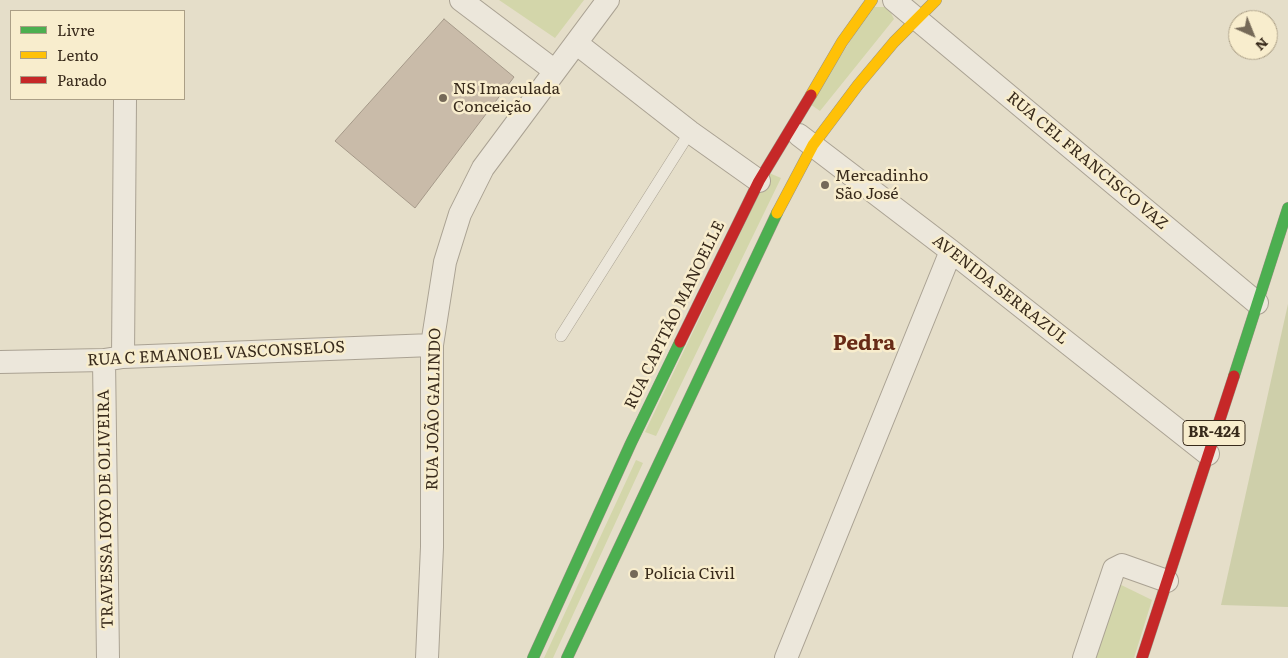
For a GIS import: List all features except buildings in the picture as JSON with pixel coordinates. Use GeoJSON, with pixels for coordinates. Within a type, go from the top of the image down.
{"type":"FeatureCollection","features":[{"type":"Feature","properties":{"kind":"street"},"geometry":{"type":"LineString","coordinates":[[461,0],[555,71]]}},
{"type":"Feature","properties":{"kind":"street","name":"RUA JOÃO GALINDO"},"geometry":{"type":"LineString","coordinates":[[427,658],[432,547],[432,345],[445,262],[460,214],[483,168],[608,0]]}},
{"type":"Feature","properties":{"kind":"street","name":"RUA CAPITÃO MANOELLE"},"geometry":{"type":"LineString","coordinates":[[533,658],[759,181],[842,42],[872,0]]}},
{"type":"Feature","properties":{"kind":"street","name":"RUA CEL FRANCISCO VAZ"},"geometry":{"type":"LineString","coordinates":[[894,0],[1257,303]]}},
{"type":"Feature","properties":{"kind":"street"},"geometry":{"type":"LineString","coordinates":[[566,658],[657,455],[781,204],[813,145],[858,85],[917,18],[936,0]]}},
{"type":"Feature","properties":{"kind":"street"},"geometry":{"type":"LineString","coordinates":[[576,43],[690,132],[759,181]]}},
{"type":"Feature","properties":{"kind":"street","name":"TRAVESSA IOYO DE OLIVEIRA"},"geometry":{"type":"LineString","coordinates":[[108,658],[114,358],[125,100]]}},
{"type":"Feature","properties":{"kind":"street","name":"AVENIDA SERRAZUL"},"geometry":{"type":"LineString","coordinates":[[790,129],[950,251],[1208,454]]}},
{"type":"Feature","properties":{"kind":"street","name":"BR-424"},"geometry":{"type":"LineString","coordinates":[[1142,658],[1288,208]]}},
{"type":"Feature","properties":{"kind":"street"},"geometry":{"type":"LineString","coordinates":[[786,658],[950,251]]}},
{"type":"Feature","properties":{"kind":"street","name":"RUA C EMANOEL VASCONSELOS"},"geometry":{"type":"LineString","coordinates":[[0,362],[432,345]]}},
{"type":"Feature","properties":{"kind":"street"},"geometry":{"type":"LineString","coordinates":[[1084,658],[1114,569],[1122,566],[1167,581]]}},
{"type":"Feature","properties":{"kind":"lane"},"geometry":{"type":"LineString","coordinates":[[561,336],[690,132]]}},
{"type":"Feature","properties":{"kind":"green space"},"geometry":{"type":"Polygon","coordinates":[[[499,0],[584,0],[555,38],[499,0]]]}},
{"type":"Feature","properties":{"kind":"green space"},"geometry":{"type":"Polygon","coordinates":[[[872,7],[888,7],[894,19],[820,111],[810,104],[872,7]]]}},
{"type":"Feature","properties":{"kind":"green space"},"geometry":{"type":"Polygon","coordinates":[[[769,173],[781,178],[656,436],[645,432],[769,173]]]}},
{"type":"Feature","properties":{"kind":"green space"},"geometry":{"type":"Polygon","coordinates":[[[1288,304],[1288,607],[1221,605],[1288,304]]]}},
{"type":"Feature","properties":{"kind":"green space"},"geometry":{"type":"Polygon","coordinates":[[[636,460],[643,463],[553,658],[544,658],[636,460]]]}},
{"type":"Feature","properties":{"kind":"green space"},"geometry":{"type":"Polygon","coordinates":[[[1113,581],[1152,600],[1134,658],[1085,658],[1113,581]]]}},
{"type":"Feature","properties":{"kind":"traffic: fast"},"geometry":{"type":"LineString","coordinates":[[1234,376],[1288,208]]}},
{"type":"Feature","properties":{"kind":"traffic: fast"},"geometry":{"type":"LineString","coordinates":[[567,658],[777,213]]}},
{"type":"Feature","properties":{"kind":"traffic: fast"},"geometry":{"type":"LineString","coordinates":[[533,658],[631,443],[680,342]]}},
{"type":"Feature","properties":{"kind":"traffic: slow"},"geometry":{"type":"LineString","coordinates":[[811,95],[842,42],[872,0]]}},
{"type":"Feature","properties":{"kind":"traffic: slow"},"geometry":{"type":"LineString","coordinates":[[777,213],[813,145],[858,85],[894,42],[936,0]]}},
{"type":"Feature","properties":{"kind":"traffic: jam"},"geometry":{"type":"LineString","coordinates":[[680,342],[759,181],[811,95]]}},
{"type":"Feature","properties":{"kind":"traffic: jam"},"geometry":{"type":"LineString","coordinates":[[1142,658],[1234,376]]}},
{"type":"Feature","properties":{"kind":"place","name":"NS Imaculada Conceição"},"geometry":{"type":"Point","coordinates":[443,98]}},
{"type":"Feature","properties":{"kind":"place","name":"Mercadinho São José"},"geometry":{"type":"Point","coordinates":[825,185]}},
{"type":"Feature","properties":{"kind":"place","name":"Polícia Civil"},"geometry":{"type":"Point","coordinates":[634,574]}},
{"type":"Feature","properties":{"kind":"district","name":"Pedra"},"geometry":{"type":"Point","coordinates":[864,344]}}]}
